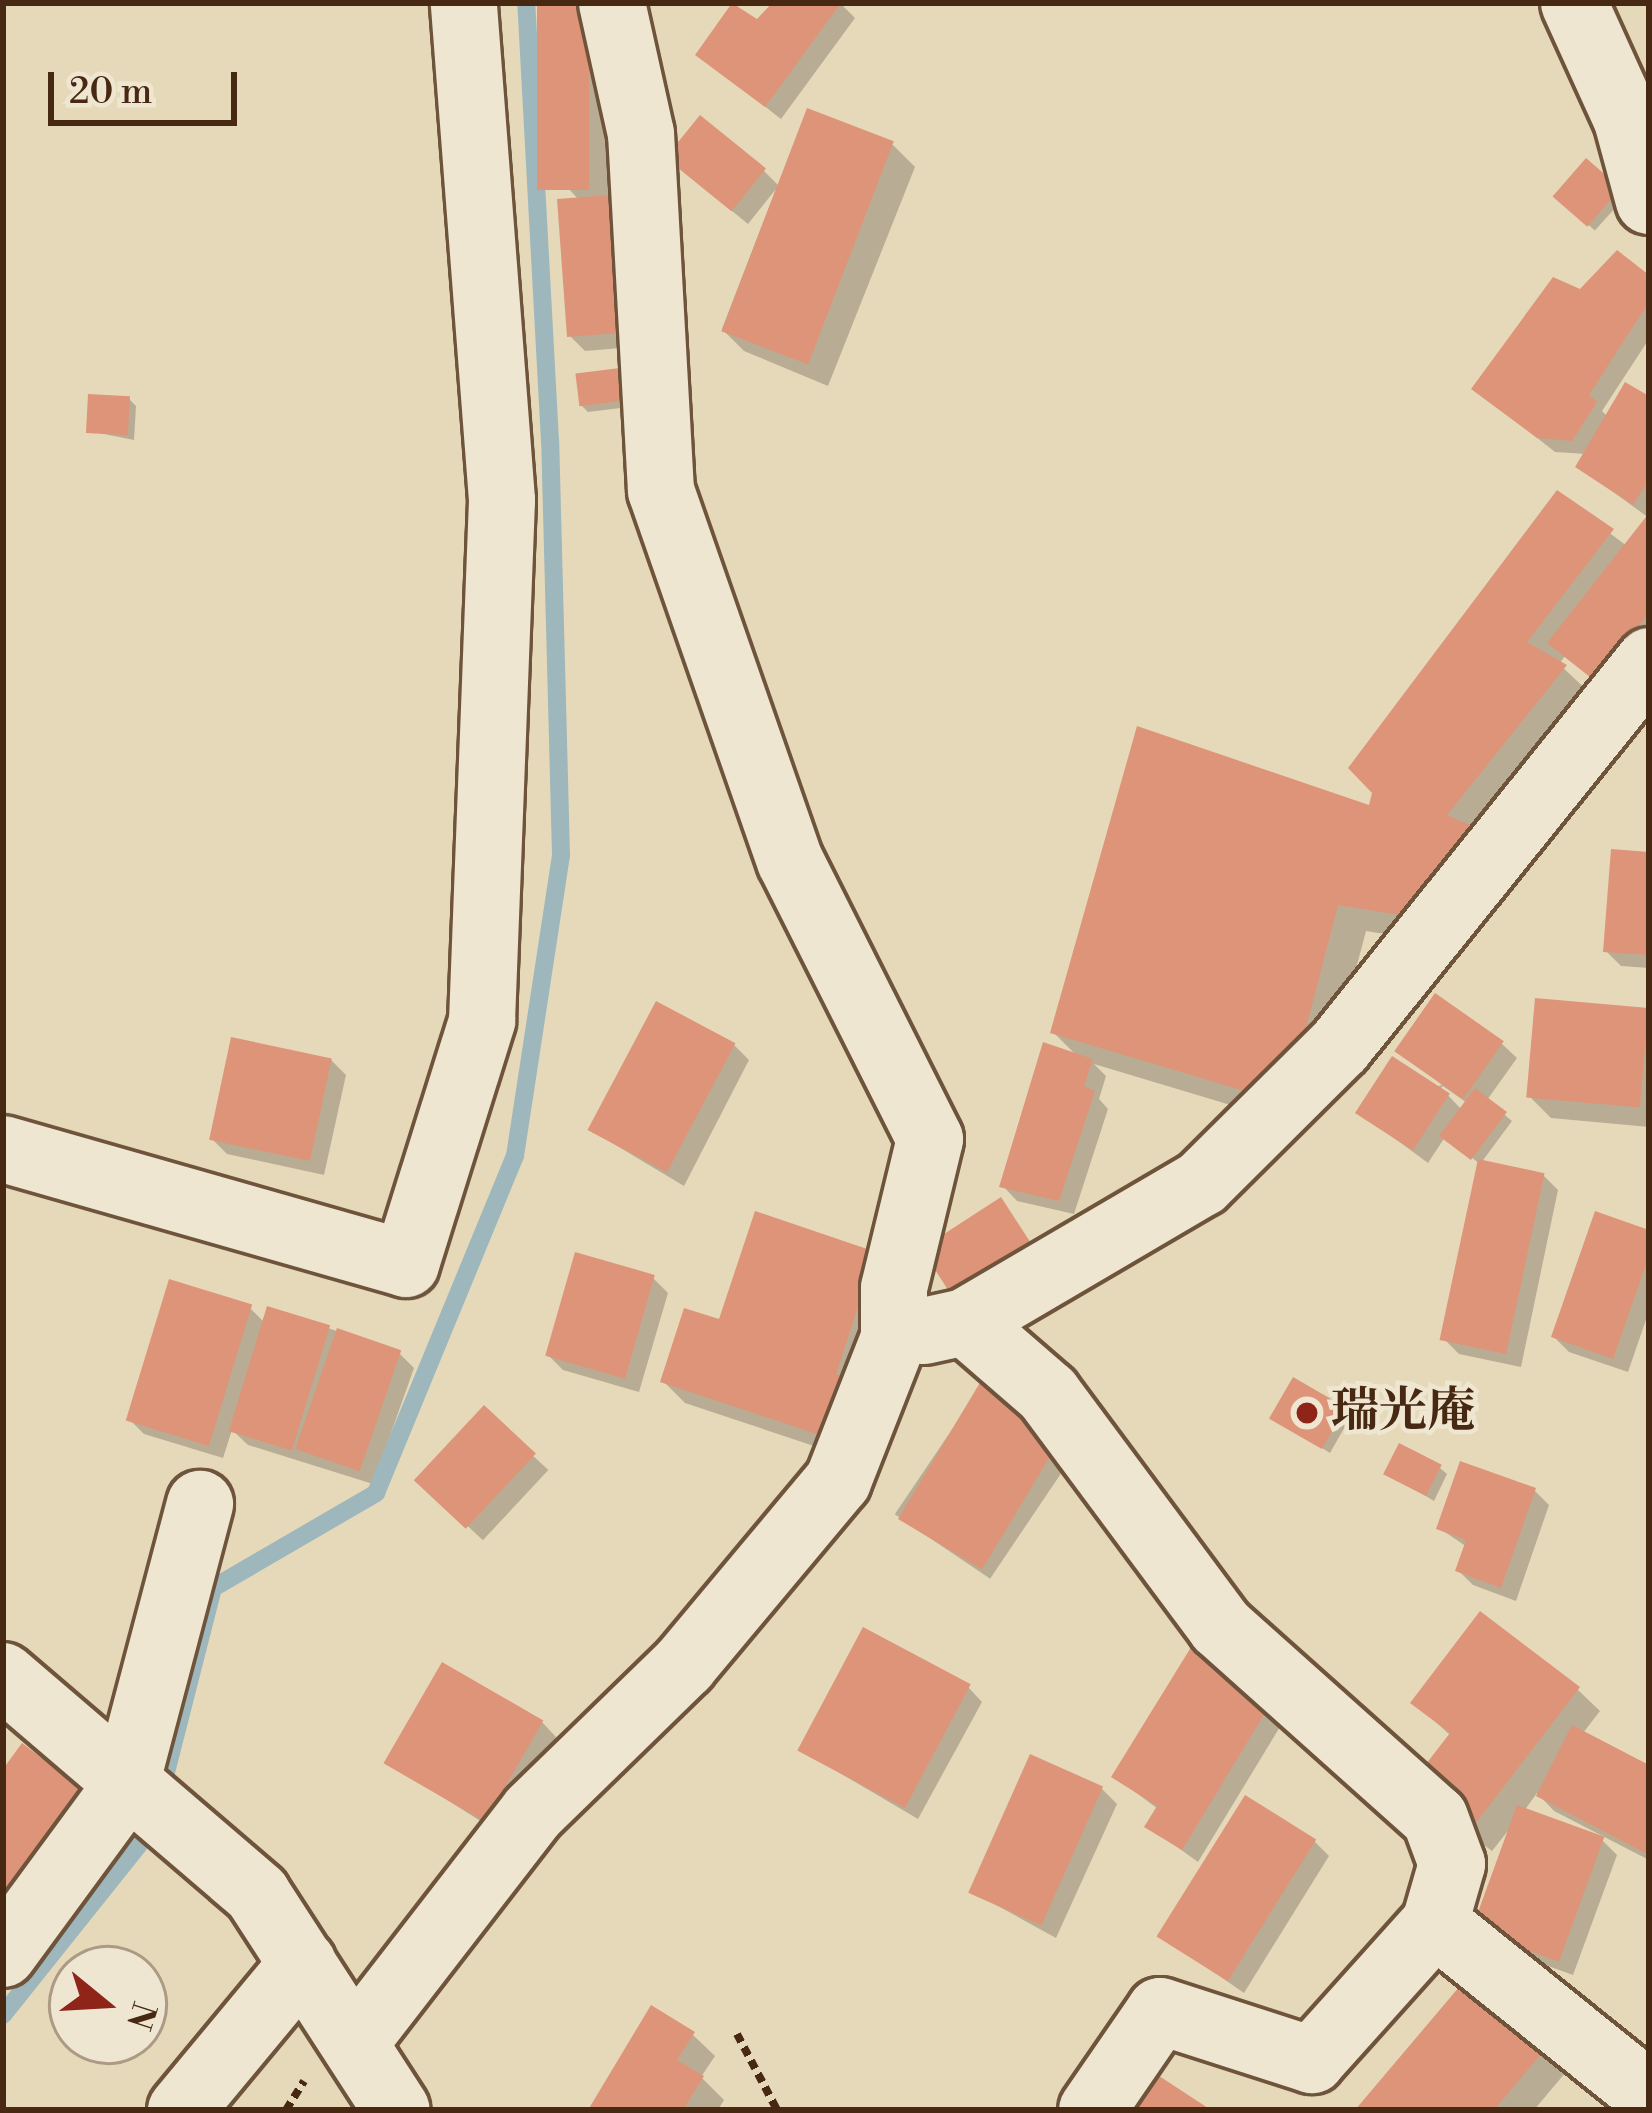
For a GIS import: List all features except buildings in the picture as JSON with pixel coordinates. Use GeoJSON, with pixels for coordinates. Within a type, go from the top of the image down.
{"type":"FeatureCollection","features":[{"type":"Feature","properties":{"kind":"street"},"geometry":{"type":"LineString","coordinates":[[3,1149],[406,1264],[482,1021],[502,500],[464,3]]}},
{"type":"Feature","properties":{"kind":"street"},"geometry":{"type":"LineString","coordinates":[[356,2041],[533,1812],[683,1665],[838,1481],[894,1339],[894,1288],[930,1138],[790,860],[662,491],[641,134],[612,3]]}},
{"type":"Feature","properties":{"kind":"street"},"geometry":{"type":"LineString","coordinates":[[1574,3],[1627,120],[1649,201]]}},
{"type":"Feature","properties":{"kind":"street"},"geometry":{"type":"LineString","coordinates":[[894,1339],[965,1322],[1202,1184],[1340,1046],[1649,662]]}},
{"type":"Feature","properties":{"kind":"street"},"geometry":{"type":"LineString","coordinates":[[965,1322],[1048,1394],[1220,1627],[1435,1818],[1452,1864],[1435,1923],[1312,2060],[1160,2011],[1092,2110]]}},
{"type":"Feature","properties":{"kind":"street"},"geometry":{"type":"LineString","coordinates":[[3,1954],[125,1787],[200,1504]]}},
{"type":"Feature","properties":{"kind":"street"},"geometry":{"type":"LineString","coordinates":[[3,1676],[125,1787],[257,1894],[397,2110]]}},
{"type":"Feature","properties":{"kind":"street"},"geometry":{"type":"LineString","coordinates":[[1435,1923],[1649,2095]]}},
{"type":"Feature","properties":{"kind":"street"},"geometry":{"type":"LineString","coordinates":[[181,2110],[303,1963]]}},
{"type":"Feature","properties":{"kind":"path"},"geometry":{"type":"LineString","coordinates":[[737,2034],[776,2110]]}},
{"type":"Feature","properties":{"kind":"waterway"},"geometry":{"type":"LineString","coordinates":[[161,1792],[213,1588],[376,1493],[515,1156],[561,855],[550,441],[526,3]]}},
{"type":"Feature","properties":{"kind":"waterway"},"geometry":{"type":"LineString","coordinates":[[3,2015],[138,1846],[150,1818]]}},
{"type":"Feature","properties":{"kind":"place","name":"瑞光庵"},"geometry":{"type":"Point","coordinates":[1307,1413]}}]}
